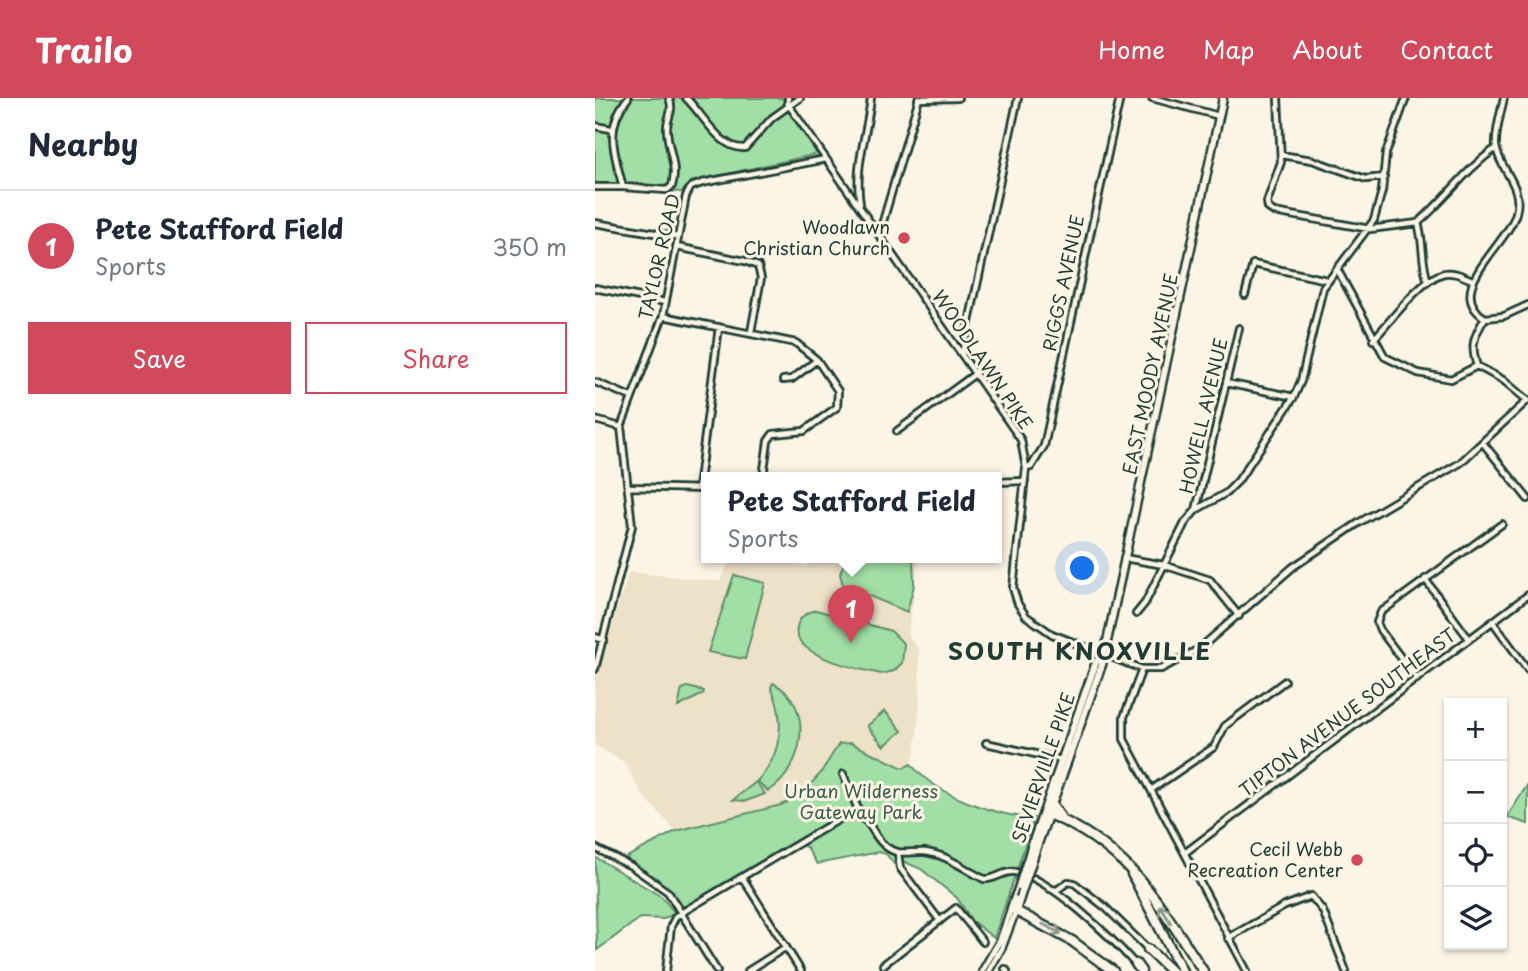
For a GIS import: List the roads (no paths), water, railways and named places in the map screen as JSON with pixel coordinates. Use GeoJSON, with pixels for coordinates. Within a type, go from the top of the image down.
{"type":"FeatureCollection","features":[{"type":"Feature","properties":{"kind":"highway"},"geometry":{"type":"LineString","coordinates":[[1051,803],[1059,817],[1094,837],[1145,885],[1203,971]]}},
{"type":"Feature","properties":{"kind":"highway"},"geometry":{"type":"LineString","coordinates":[[1045,813],[1069,823]]}},
{"type":"Feature","properties":{"kind":"highway"},"geometry":{"type":"LineString","coordinates":[[1117,856],[1139,886],[1182,971]]}},
{"type":"Feature","properties":{"kind":"highway"},"geometry":{"type":"LineString","coordinates":[[1014,909],[1072,940],[1113,971]]}},
{"type":"Feature","properties":{"kind":"highway"},"geometry":{"type":"LineString","coordinates":[[1148,949],[1171,971]]}},
{"type":"Feature","properties":{"kind":"main road","name":"EAST MOODY AVENUE"},"geometry":{"type":"LineString","coordinates":[[1103,654],[1167,370],[1223,98]]}},
{"type":"Feature","properties":{"kind":"main road","name":"SEVIERVILLE PIKE"},"geometry":{"type":"LineString","coordinates":[[1014,909],[1019,886],[1103,654]]}},
{"type":"Feature","properties":{"kind":"main road","name":"SEVIERVILLE PIKE"},"geometry":{"type":"LineString","coordinates":[[1045,813],[1051,803],[1063,761]]}},
{"type":"Feature","properties":{"kind":"main road","name":"SEVIERVILLE PIKE"},"geometry":{"type":"LineString","coordinates":[[1014,909],[1020,898],[1035,843]]}},
{"type":"Feature","properties":{"kind":"street"},"geometry":{"type":"LineString","coordinates":[[623,187],[612,129],[617,112],[628,98]]}},
{"type":"Feature","properties":{"kind":"street"},"geometry":{"type":"LineString","coordinates":[[595,187],[667,190],[672,186],[675,164],[667,131],[673,107],[669,98]]}},
{"type":"Feature","properties":{"kind":"street"},"geometry":{"type":"LineString","coordinates":[[686,98],[725,144],[734,149],[745,148],[788,101],[800,98]]}},
{"type":"Feature","properties":{"kind":"street"},"geometry":{"type":"LineString","coordinates":[[861,209],[857,168],[871,98]]}},
{"type":"Feature","properties":{"kind":"street"},"geometry":{"type":"LineString","coordinates":[[879,235],[919,99],[958,98]]}},
{"type":"Feature","properties":{"kind":"street"},"geometry":{"type":"LineString","coordinates":[[962,354],[1018,98]]}},
{"type":"Feature","properties":{"kind":"street","name":"RIGGS AVENUE"},"geometry":{"type":"LineString","coordinates":[[1026,468],[1031,467],[1044,446],[1120,98]]}},
{"type":"Feature","properties":{"kind":"street"},"geometry":{"type":"LineString","coordinates":[[1152,98],[1219,116]]}},
{"type":"Feature","properties":{"kind":"street"},"geometry":{"type":"LineString","coordinates":[[1277,98],[1281,155],[1278,174],[1267,202],[1268,208],[1274,212],[1370,229],[1418,223],[1435,209],[1454,183],[1496,148]]}},
{"type":"Feature","properties":{"kind":"street"},"geometry":{"type":"LineString","coordinates":[[1136,614],[1145,603],[1185,523],[1196,510],[1226,493],[1238,481],[1294,397],[1327,280],[1370,229],[1380,203],[1386,153],[1406,98]]}},
{"type":"Feature","properties":{"kind":"street"},"geometry":{"type":"LineString","coordinates":[[1504,98],[1496,148],[1511,177],[1517,211],[1500,244],[1472,280],[1470,303],[1485,317],[1504,316],[1528,305]]}},
{"type":"Feature","properties":{"kind":"street","name":"WOODLAWN PIKE"},"geometry":{"type":"LineString","coordinates":[[788,101],[1021,440],[1026,468],[1013,588],[1018,604],[1034,623],[1052,634],[1142,669]]}},
{"type":"Feature","properties":{"kind":"street"},"geometry":{"type":"LineString","coordinates":[[595,126],[612,129]]}},
{"type":"Feature","properties":{"kind":"street"},"geometry":{"type":"LineString","coordinates":[[1281,155],[1312,160],[1366,179],[1384,177]]}},
{"type":"Feature","properties":{"kind":"street","name":"TAYLOR ROAD"},"geometry":{"type":"LineString","coordinates":[[595,669],[632,526],[630,487],[621,427],[663,316],[686,196],[695,185],[826,159]]}},
{"type":"Feature","properties":{"kind":"street"},"geometry":{"type":"LineString","coordinates":[[595,223],[678,237]]}},
{"type":"Feature","properties":{"kind":"street"},"geometry":{"type":"LineString","coordinates":[[1418,223],[1423,238],[1423,267],[1428,282]]}},
{"type":"Feature","properties":{"kind":"street"},"geometry":{"type":"LineString","coordinates":[[677,247],[758,266],[761,278],[751,331]]}},
{"type":"Feature","properties":{"kind":"street"},"geometry":{"type":"LineString","coordinates":[[1245,295],[1251,266],[1258,263],[1327,280]]}},
{"type":"Feature","properties":{"kind":"street"},"geometry":{"type":"LineString","coordinates":[[1337,268],[1373,340],[1385,358],[1418,373],[1451,379],[1477,366]]}},
{"type":"Feature","properties":{"kind":"street"},"geometry":{"type":"LineString","coordinates":[[1373,340],[1428,282],[1443,272],[1459,274],[1472,280]]}},
{"type":"Feature","properties":{"kind":"street"},"geometry":{"type":"LineString","coordinates":[[595,288],[665,302]]}},
{"type":"Feature","properties":{"kind":"street"},"geometry":{"type":"LineString","coordinates":[[663,316],[751,331],[796,343],[817,360],[838,391],[837,407],[804,431],[773,434],[768,441],[763,472]]}},
{"type":"Feature","properties":{"kind":"street"},"geometry":{"type":"LineString","coordinates":[[1247,971],[1186,852],[1127,746],[1122,731],[1124,717],[1142,669],[1161,669],[1178,661],[1239,616],[1293,567],[1360,522],[1460,463],[1528,400],[1503,380],[1477,366],[1472,352],[1473,339],[1485,317]]}},
{"type":"Feature","properties":{"kind":"street"},"geometry":{"type":"LineString","coordinates":[[630,487],[698,489],[719,327]]}},
{"type":"Feature","properties":{"kind":"street","name":"HOWELL AVENUE"},"geometry":{"type":"LineString","coordinates":[[1196,510],[1239,328]]}},
{"type":"Feature","properties":{"kind":"street"},"geometry":{"type":"LineString","coordinates":[[783,380],[792,379],[817,360]]}},
{"type":"Feature","properties":{"kind":"street"},"geometry":{"type":"LineString","coordinates":[[897,431],[975,374]]}},
{"type":"Feature","properties":{"kind":"street"},"geometry":{"type":"LineString","coordinates":[[595,382],[631,397]]}},
{"type":"Feature","properties":{"kind":"street"},"geometry":{"type":"LineString","coordinates":[[1226,383],[1294,397]]}},
{"type":"Feature","properties":{"kind":"street"},"geometry":{"type":"LineString","coordinates":[[595,420],[621,427]]}},
{"type":"Feature","properties":{"kind":"street"},"geometry":{"type":"LineString","coordinates":[[1483,443],[1528,499]]}},
{"type":"Feature","properties":{"kind":"street"},"geometry":{"type":"LineString","coordinates":[[1002,482],[1025,481]]}},
{"type":"Feature","properties":{"kind":"street"},"geometry":{"type":"LineString","coordinates":[[1417,678],[1377,622],[1381,612],[1502,524]]}},
{"type":"Feature","properties":{"kind":"street"},"geometry":{"type":"LineString","coordinates":[[1124,558],[1164,565],[1210,580],[1239,616]]}},
{"type":"Feature","properties":{"kind":"street"},"geometry":{"type":"LineString","coordinates":[[1425,579],[1469,639]]}},
{"type":"Feature","properties":{"kind":"street","name":"TIPTON AVENUE SOUTHEAST"},"geometry":{"type":"LineString","coordinates":[[1186,852],[1528,595]]}},
{"type":"Feature","properties":{"kind":"street"},"geometry":{"type":"LineString","coordinates":[[1493,622],[1528,670]]}},
{"type":"Feature","properties":{"kind":"street"},"geometry":{"type":"LineString","coordinates":[[595,638],[604,640]]}},
{"type":"Feature","properties":{"kind":"street"},"geometry":{"type":"LineString","coordinates":[[1151,790],[1215,747],[1225,726],[1285,681]]}},
{"type":"Feature","properties":{"kind":"street"},"geometry":{"type":"LineString","coordinates":[[986,743],[1063,761]]}},
{"type":"Feature","properties":{"kind":"street"},"geometry":{"type":"LineString","coordinates":[[843,774],[858,803],[853,815]]}},
{"type":"Feature","properties":{"kind":"street"},"geometry":{"type":"LineString","coordinates":[[666,971],[671,928],[676,916],[843,817],[853,815],[863,818],[883,844],[898,854],[936,854],[984,879],[1019,872],[1049,889],[1095,923],[1138,968]]}},
{"type":"Feature","properties":{"kind":"street"},"geometry":{"type":"LineString","coordinates":[[595,848],[658,883],[683,913],[717,971]]}},
{"type":"Feature","properties":{"kind":"street"},"geometry":{"type":"LineString","coordinates":[[898,854],[900,868],[940,921]]}},
{"type":"Feature","properties":{"kind":"street"},"geometry":{"type":"LineString","coordinates":[[742,877],[801,971]]}},
{"type":"Feature","properties":{"kind":"street"},"geometry":{"type":"LineString","coordinates":[[1049,889],[1060,888],[1067,882],[1074,883],[1113,913],[1148,949]]}},
{"type":"Feature","properties":{"kind":"street"},"geometry":{"type":"LineString","coordinates":[[1060,888],[1062,898]]}},
{"type":"Feature","properties":{"kind":"street"},"geometry":{"type":"LineString","coordinates":[[1228,938],[1285,906],[1311,896],[1323,911],[1346,971]]}},
{"type":"Feature","properties":{"kind":"street"},"geometry":{"type":"LineString","coordinates":[[883,965],[956,908],[983,942]]}},
{"type":"Feature","properties":{"kind":"street","name":"SEVIERVILLE PIKE"},"geometry":{"type":"LineString","coordinates":[[982,971],[1014,909]]}},
{"type":"Feature","properties":{"kind":"street","name":"SEVIERVILLE PIKE"},"geometry":{"type":"LineString","coordinates":[[989,971],[1002,948],[1014,909]]}},
{"type":"Feature","properties":{"kind":"street"},"geometry":{"type":"LineString","coordinates":[[748,971],[786,947]]}},
{"type":"Feature","properties":{"kind":"place","name":"Woodlawn Christian Church"},"geometry":{"type":"Point","coordinates":[904,238]}},
{"type":"Feature","properties":{"kind":"place","name":"Pete Stafford Field"},"geometry":{"type":"Point","coordinates":[851,643]}},
{"type":"Feature","properties":{"kind":"place","name":"Cecil Webb Recreation Center"},"geometry":{"type":"Point","coordinates":[1357,860]}},
{"type":"Feature","properties":{"kind":"district","name":"SOUTH KNOXVILLE"},"geometry":{"type":"Point","coordinates":[1080,652]}},
{"type":"Feature","properties":{"kind":"park label","name":"Urban Wilderness Gateway Park"},"geometry":{"type":"Point","coordinates":[861,802]}}]}
